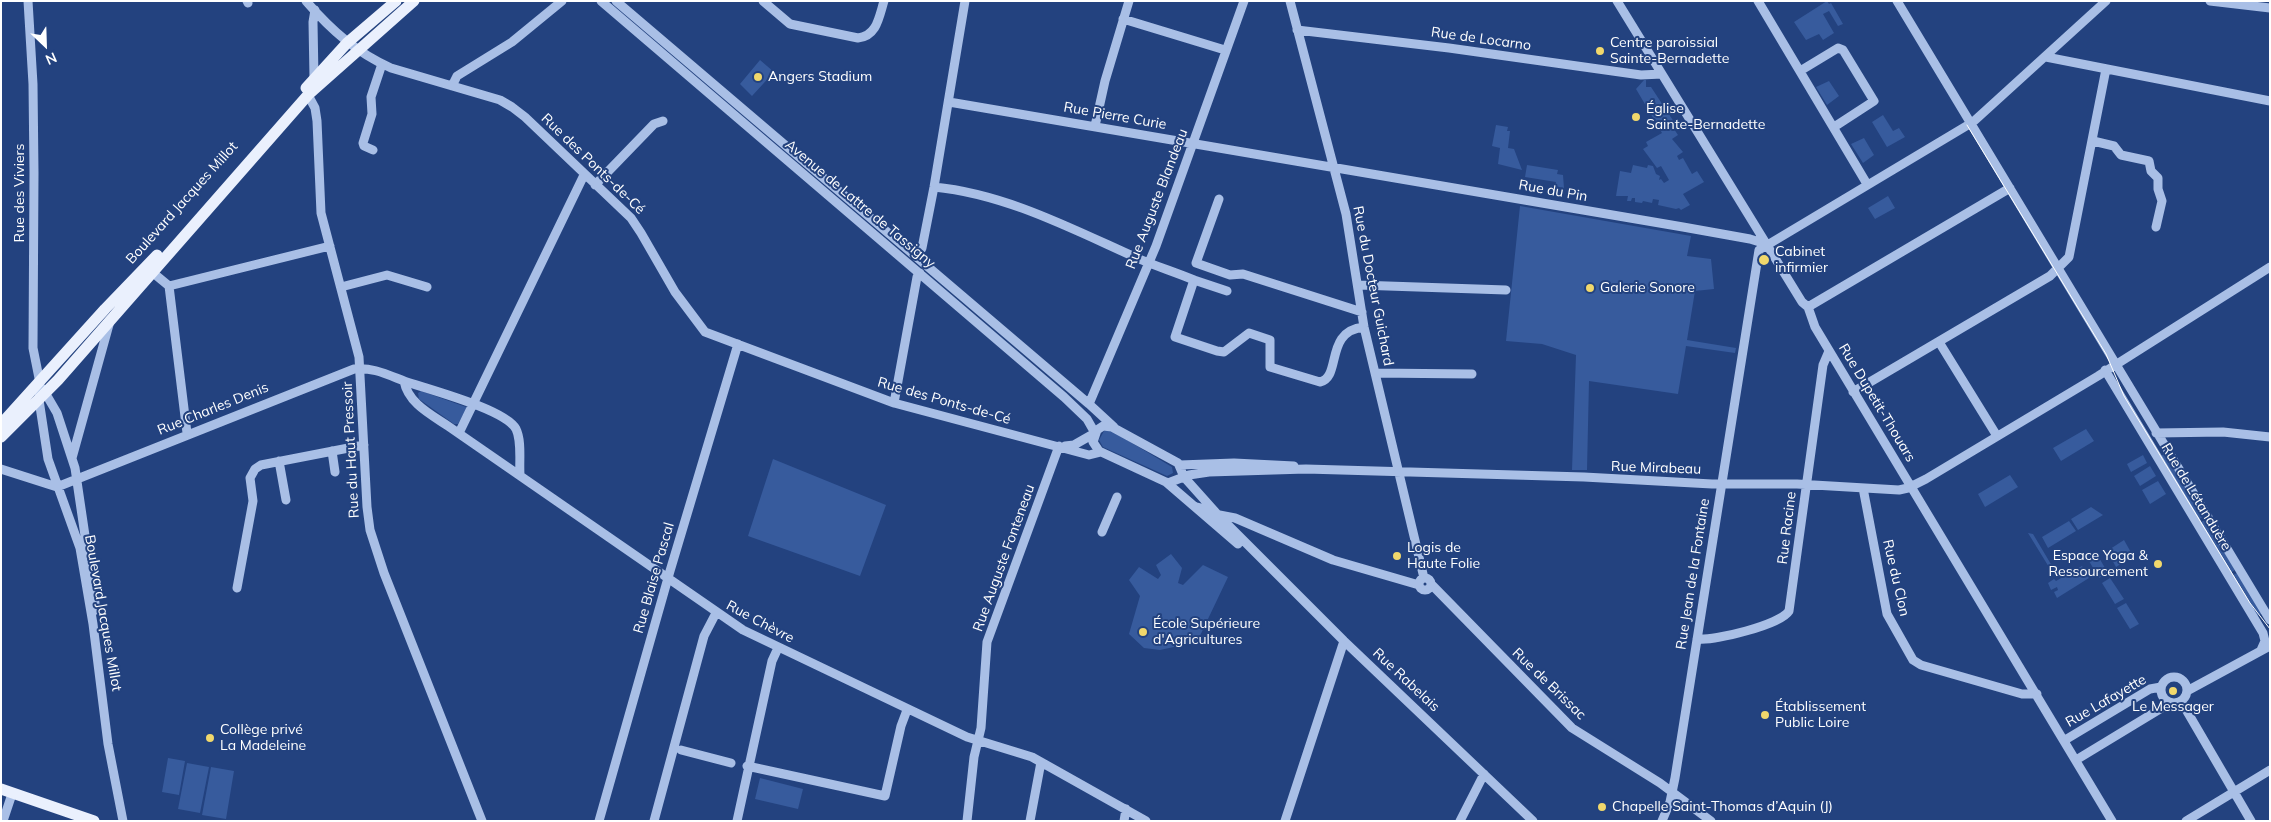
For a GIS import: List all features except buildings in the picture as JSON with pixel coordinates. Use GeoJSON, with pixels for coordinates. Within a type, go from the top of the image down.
{"type":"FeatureCollection","features":[{"type":"Feature","properties":{"kind":"main road"},"geometry":{"type":"LineString","coordinates":[[352,47],[396,1]]}},
{"type":"Feature","properties":{"kind":"main road"},"geometry":{"type":"LineString","coordinates":[[352,47],[414,1]]}},
{"type":"Feature","properties":{"kind":"main road","name":"Boulevard Jacques Millot"},"geometry":{"type":"LineString","coordinates":[[41,392],[105,309],[160,252],[314,78],[352,47]]}},
{"type":"Feature","properties":{"kind":"main road","name":"Boulevard Jacques Millot"},"geometry":{"type":"LineString","coordinates":[[41,392],[110,321],[352,47]]}},
{"type":"Feature","properties":{"kind":"main road"},"geometry":{"type":"LineString","coordinates":[[1,424],[41,392]]}},
{"type":"Feature","properties":{"kind":"main road"},"geometry":{"type":"LineString","coordinates":[[1,437],[41,392]]}},
{"type":"Feature","properties":{"kind":"main road"},"geometry":{"type":"LineString","coordinates":[[7,792],[94,821]]}},
{"type":"Feature","properties":{"kind":"street","name":"Rue des Viviers"},"geometry":{"type":"LineString","coordinates":[[28,1],[34,153],[33,348],[41,392]]}},
{"type":"Feature","properties":{"kind":"street","name":"Rue des Ponts-de-Cé"},"geometry":{"type":"LineString","coordinates":[[306,1],[352,47],[382,64],[500,100],[526,118],[637,226],[675,292],[701,328],[719,338],[894,403],[1089,455],[1101,452]]}},
{"type":"Feature","properties":{"kind":"street"},"geometry":{"type":"LineString","coordinates":[[452,86],[457,76],[512,42],[562,1]]}},
{"type":"Feature","properties":{"kind":"street","name":"Avenue de Lattre de Tassigny"},"geometry":{"type":"LineString","coordinates":[[601,1],[1064,397],[1087,419],[1095,433],[1094,444],[1101,452]]}},
{"type":"Feature","properties":{"kind":"street","name":"Avenue de Lattre de Tassigny"},"geometry":{"type":"LineString","coordinates":[[616,1],[1089,404],[1114,428],[1180,465]]}},
{"type":"Feature","properties":{"kind":"street"},"geometry":{"type":"LineString","coordinates":[[763,1],[790,24],[858,38],[868,36],[874,31],[884,1]]}},
{"type":"Feature","properties":{"kind":"street"},"geometry":{"type":"LineString","coordinates":[[917,257],[922,248],[934,187],[965,1]]}},
{"type":"Feature","properties":{"kind":"street"},"geometry":{"type":"LineString","coordinates":[[1095,126],[1105,81],[1129,1]]}},
{"type":"Feature","properties":{"kind":"street","name":"Rue Auguste Blandeau"},"geometry":{"type":"LineString","coordinates":[[1089,404],[1159,237],[1191,143],[1244,1]]}},
{"type":"Feature","properties":{"kind":"street","name":"Rue du Docteur Guichard"},"geometry":{"type":"LineString","coordinates":[[1290,1],[1334,168],[1352,247],[1364,327],[1425,582]]}},
{"type":"Feature","properties":{"kind":"street","name":"Rue Dupetit-Thouars"},"geometry":{"type":"LineString","coordinates":[[1617,1],[1802,302],[1808,307],[1815,327],[1853,392],[2065,740],[2112,821]]}},
{"type":"Feature","properties":{"kind":"street"},"geometry":{"type":"LineString","coordinates":[[1758,1],[1868,184]]}},
{"type":"Feature","properties":{"kind":"street"},"geometry":{"type":"LineString","coordinates":[[1892,1],[2010,188],[2270,620]]}},
{"type":"Feature","properties":{"kind":"street"},"geometry":{"type":"LineString","coordinates":[[1897,1],[1969,124]]}},
{"type":"Feature","properties":{"kind":"street"},"geometry":{"type":"LineString","coordinates":[[1766,244],[1969,124],[2046,57],[2106,1]]}},
{"type":"Feature","properties":{"kind":"street"},"geometry":{"type":"LineString","coordinates":[[2210,1],[2270,8]]}},
{"type":"Feature","properties":{"kind":"street"},"geometry":{"type":"LineString","coordinates":[[314,78],[313,22],[315,10]]}},
{"type":"Feature","properties":{"kind":"street"},"geometry":{"type":"LineString","coordinates":[[1124,20],[1225,50]]}},
{"type":"Feature","properties":{"kind":"street","name":"Rue de Locarno"},"geometry":{"type":"LineString","coordinates":[[1297,30],[1449,48],[1641,75],[1662,74]]}},
{"type":"Feature","properties":{"kind":"street"},"geometry":{"type":"LineString","coordinates":[[1800,71],[1840,48],[1853,67],[1874,103],[1834,126]]}},
{"type":"Feature","properties":{"kind":"street"},"geometry":{"type":"LineString","coordinates":[[2046,57],[2270,101]]}},
{"type":"Feature","properties":{"kind":"street"},"geometry":{"type":"LineString","coordinates":[[373,150],[364,146],[363,143],[372,114],[372,97],[382,64]]}},
{"type":"Feature","properties":{"kind":"street"},"geometry":{"type":"LineString","coordinates":[[1853,392],[2050,276],[2068,257],[2093,141],[2106,69]]}},
{"type":"Feature","properties":{"kind":"street","name":"Rue du Haut Pressoir"},"geometry":{"type":"LineString","coordinates":[[308,95],[315,108],[317,121],[320,213],[361,368],[367,507],[373,540],[482,821]]}},
{"type":"Feature","properties":{"kind":"street","name":"Rue Pierre Curie"},"geometry":{"type":"LineString","coordinates":[[949,102],[1334,168]]}},
{"type":"Feature","properties":{"kind":"street"},"geometry":{"type":"LineString","coordinates":[[595,186],[654,124],[663,121]]}},
{"type":"Feature","properties":{"kind":"street"},"geometry":{"type":"LineString","coordinates":[[2093,141],[2114,146],[2121,156],[2149,161],[2151,171],[2158,178],[2158,189],[2162,201],[2156,227]]}},
{"type":"Feature","properties":{"kind":"street","name":"Rue du Pin"},"geometry":{"type":"LineString","coordinates":[[1334,168],[1750,239],[1766,244]]}},
{"type":"Feature","properties":{"kind":"street"},"geometry":{"type":"LineString","coordinates":[[459,433],[584,175]]}},
{"type":"Feature","properties":{"kind":"street"},"geometry":{"type":"LineString","coordinates":[[934,187],[963,191],[1002,200],[1148,262],[1227,291]]}},
{"type":"Feature","properties":{"kind":"street"},"geometry":{"type":"LineString","coordinates":[[1808,307],[2010,188]]}},
{"type":"Feature","properties":{"kind":"street"},"geometry":{"type":"LineString","coordinates":[[1219,199],[1196,263],[1230,275],[1243,274],[1362,312]]}},
{"type":"Feature","properties":{"kind":"street","name":"Rue Jean de la Fontaine"},"geometry":{"type":"LineString","coordinates":[[1662,821],[1672,793],[1758,252],[1766,244]]}},
{"type":"Feature","properties":{"kind":"street"},"geometry":{"type":"LineString","coordinates":[[169,286],[330,246]]}},
{"type":"Feature","properties":{"kind":"street"},"geometry":{"type":"LineString","coordinates":[[1912,487],[2270,267]]}},
{"type":"Feature","properties":{"kind":"street"},"geometry":{"type":"LineString","coordinates":[[152,272],[169,286],[188,433]]}},
{"type":"Feature","properties":{"kind":"street"},"geometry":{"type":"LineString","coordinates":[[894,403],[917,277],[920,273]]}},
{"type":"Feature","properties":{"kind":"street"},"geometry":{"type":"LineString","coordinates":[[341,287],[387,275],[427,287]]}},
{"type":"Feature","properties":{"kind":"street"},"geometry":{"type":"LineString","coordinates":[[1194,280],[1175,337],[1217,352],[1224,352],[1249,333],[1270,340],[1270,367],[1318,382],[1324,381],[1328,377],[1341,339],[1345,333],[1364,327]]}},
{"type":"Feature","properties":{"kind":"street"},"geometry":{"type":"LineString","coordinates":[[1358,285],[1506,290]]}},
{"type":"Feature","properties":{"kind":"street","name":"Boulevard Jacques Millot"},"geometry":{"type":"LineString","coordinates":[[72,458],[110,321]]}},
{"type":"Feature","properties":{"kind":"street"},"geometry":{"type":"LineString","coordinates":[[1939,342],[1996,436]]}},
{"type":"Feature","properties":{"kind":"street","name":"Rue Blaise Pascal"},"geometry":{"type":"LineString","coordinates":[[599,821],[738,344]]}},
{"type":"Feature","properties":{"kind":"street","name":"Rue Racine"},"geometry":{"type":"LineString","coordinates":[[1697,639],[1710,640],[1777,621],[1787,614],[1791,606],[1823,361],[1829,351]]}},
{"type":"Feature","properties":{"kind":"street"},"geometry":{"type":"LineString","coordinates":[[361,368],[375,370],[502,416],[516,430],[520,475]]}},
{"type":"Feature","properties":{"kind":"street","name":"Rue Charles Denis"},"geometry":{"type":"LineString","coordinates":[[57,487],[188,433],[361,368]]}},
{"type":"Feature","properties":{"kind":"street","name":"Rue de Létanduère"},"geometry":{"type":"LineString","coordinates":[[2105,370],[2265,637],[2261,650]]}},
{"type":"Feature","properties":{"kind":"street"},"geometry":{"type":"LineString","coordinates":[[1375,373],[1472,374]]}},
{"type":"Feature","properties":{"kind":"street","name":"Rue Chèvre"},"geometry":{"type":"LineString","coordinates":[[404,381],[406,391],[411,399],[743,630],[907,710],[978,741],[1032,757],[1146,821]]}},
{"type":"Feature","properties":{"kind":"street","name":"Boulevard Jacques Millot"},"geometry":{"type":"LineString","coordinates":[[41,392],[57,413],[77,478],[123,821]]}},
{"type":"Feature","properties":{"kind":"street","name":"Boulevard Jacques Millot"},"geometry":{"type":"LineString","coordinates":[[41,392],[48,459],[80,548],[93,624],[108,744],[123,821]]}},
{"type":"Feature","properties":{"kind":"street"},"geometry":{"type":"LineString","coordinates":[[1060,447],[1074,445],[1103,426],[1114,428]]}},
{"type":"Feature","properties":{"kind":"street"},"geometry":{"type":"LineString","coordinates":[[2156,433],[2222,432],[2270,438]]}},
{"type":"Feature","properties":{"kind":"street"},"geometry":{"type":"LineString","coordinates":[[237,588],[253,501],[249,482],[251,475],[258,466],[364,445]]}},
{"type":"Feature","properties":{"kind":"street","name":"Rue Auguste Fonteneau"},"geometry":{"type":"LineString","coordinates":[[967,821],[974,757],[978,741],[987,642],[1060,447]]}},
{"type":"Feature","properties":{"kind":"street"},"geometry":{"type":"LineString","coordinates":[[332,451],[335,472]]}},
{"type":"Feature","properties":{"kind":"street","name":"Rue Rabelais"},"geometry":{"type":"LineString","coordinates":[[1101,452],[1166,482],[1250,555],[1261,559]]}},
{"type":"Feature","properties":{"kind":"street"},"geometry":{"type":"LineString","coordinates":[[279,462],[286,500]]}},
{"type":"Feature","properties":{"kind":"street"},"geometry":{"type":"LineString","coordinates":[[1184,477],[1180,465],[1250,463],[1292,465],[1306,469]]}},
{"type":"Feature","properties":{"kind":"street"},"geometry":{"type":"LineString","coordinates":[[1,469],[57,487]]}},
{"type":"Feature","properties":{"kind":"street"},"geometry":{"type":"LineString","coordinates":[[1166,482],[1209,472],[1306,469]]}},
{"type":"Feature","properties":{"kind":"street","name":"Rue Mirabeau"},"geometry":{"type":"LineString","coordinates":[[1306,469],[1721,484],[1806,484],[1899,490],[1912,487]]}},
{"type":"Feature","properties":{"kind":"street","name":"Rue Rabelais"},"geometry":{"type":"LineString","coordinates":[[1184,477],[1234,532],[1344,641],[1534,821]]}},
{"type":"Feature","properties":{"kind":"street","name":"Rue du Clon"},"geometry":{"type":"LineString","coordinates":[[1863,488],[1888,616],[1913,660],[1918,664],[2022,694],[2037,694]]}},
{"type":"Feature","properties":{"kind":"street"},"geometry":{"type":"LineString","coordinates":[[1102,532],[1117,497]]}},
{"type":"Feature","properties":{"kind":"street","name":"Rue Rabelais"},"geometry":{"type":"LineString","coordinates":[[1197,507],[1218,515]]}},
{"type":"Feature","properties":{"kind":"street"},"geometry":{"type":"LineString","coordinates":[[1218,515],[1243,521],[1333,560],[1425,582]]}},
{"type":"Feature","properties":{"kind":"street"},"geometry":{"type":"LineString","coordinates":[[1234,532],[1233,526],[1236,522],[1243,521]]}},
{"type":"Feature","properties":{"kind":"street","name":"Rue de Brissac"},"geometry":{"type":"LineString","coordinates":[[1425,582],[1572,728],[1672,793],[1711,821]]}},
{"type":"Feature","properties":{"kind":"street"},"geometry":{"type":"LineString","coordinates":[[654,821],[704,636],[716,613]]}},
{"type":"Feature","properties":{"kind":"street"},"geometry":{"type":"LineString","coordinates":[[1285,821],[1344,641]]}},
{"type":"Feature","properties":{"kind":"street"},"geometry":{"type":"LineString","coordinates":[[2187,691],[2193,690],[2270,646]]}},
{"type":"Feature","properties":{"kind":"street"},"geometry":{"type":"LineString","coordinates":[[737,821],[747,766],[772,661],[778,648]]}},
{"type":"Feature","properties":{"kind":"street"},"geometry":{"type":"LineString","coordinates":[[2076,760],[2170,703],[2181,701],[2187,691],[2184,682],[2175,677],[2165,680],[2161,687],[2163,698],[2170,703]]}},
{"type":"Feature","properties":{"kind":"street","name":"Rue Lafayette"},"geometry":{"type":"LineString","coordinates":[[2065,740],[2150,689],[2161,687]]}},
{"type":"Feature","properties":{"kind":"street"},"geometry":{"type":"LineString","coordinates":[[2181,701],[2251,821]]}},
{"type":"Feature","properties":{"kind":"street"},"geometry":{"type":"LineString","coordinates":[[747,766],[884,796],[901,726],[907,710]]}},
{"type":"Feature","properties":{"kind":"street"},"geometry":{"type":"LineString","coordinates":[[681,750],[731,762]]}},
{"type":"Feature","properties":{"kind":"street"},"geometry":{"type":"LineString","coordinates":[[1030,821],[1041,762]]}},
{"type":"Feature","properties":{"kind":"street"},"geometry":{"type":"LineString","coordinates":[[2186,821],[2270,770]]}},
{"type":"Feature","properties":{"kind":"street"},"geometry":{"type":"LineString","coordinates":[[1460,821],[1484,774]]}},
{"type":"Feature","properties":{"kind":"street"},"geometry":{"type":"LineString","coordinates":[[3,821],[7,792]]}},
{"type":"Feature","properties":{"kind":"street"},"geometry":{"type":"LineString","coordinates":[[1124,821],[1126,809]]}},
{"type":"Feature","properties":{"kind":"shaded area"},"geometry":{"type":"Polygon","coordinates":[[[1827,1],[1829,4],[1831,3],[1843,24],[1838,26],[1829,11],[1823,14],[1834,33],[1823,40],[1819,34],[1806,40],[1794,22],[1827,1]]]}},
{"type":"Feature","properties":{"kind":"shaded area","name":"Angers Stadium"},"geometry":{"type":"Polygon","coordinates":[[[760,60],[774,72],[752,96],[740,84],[760,60]]]}},
{"type":"Feature","properties":{"kind":"shaded area"},"geometry":{"type":"Polygon","coordinates":[[[1646,80],[1646,87],[1651,87],[1676,125],[1674,129],[1678,135],[1672,139],[1683,152],[1677,156],[1679,160],[1683,158],[1692,174],[1697,171],[1704,182],[1683,194],[1690,205],[1681,210],[1679,208],[1658,205],[1659,200],[1653,199],[1652,203],[1643,201],[1642,203],[1635,202],[1635,198],[1627,201],[1628,196],[1616,196],[1620,171],[1631,173],[1633,165],[1647,168],[1648,165],[1653,166],[1656,174],[1660,176],[1659,180],[1661,179],[1664,183],[1669,180],[1661,166],[1657,168],[1643,149],[1648,146],[1646,142],[1662,133],[1636,89],[1646,80]]]}},
{"type":"Feature","properties":{"kind":"shaded area"},"geometry":{"type":"Polygon","coordinates":[[[1829,81],[1839,96],[1827,105],[1816,87],[1829,81]]]}},
{"type":"Feature","properties":{"kind":"shaded area"},"geometry":{"type":"Polygon","coordinates":[[[1883,115],[1893,131],[1899,128],[1905,137],[1887,147],[1872,122],[1883,115]]]}},
{"type":"Feature","properties":{"kind":"shaded area"},"geometry":{"type":"Polygon","coordinates":[[[1496,125],[1508,127],[1507,131],[1510,131],[1508,148],[1514,149],[1522,170],[1498,164],[1500,148],[1492,146],[1496,125]]]}},
{"type":"Feature","properties":{"kind":"shaded area"},"geometry":{"type":"Polygon","coordinates":[[[1864,138],[1874,155],[1863,163],[1851,144],[1864,138]]]}},
{"type":"Feature","properties":{"kind":"shaded area"},"geometry":{"type":"Polygon","coordinates":[[[1527,165],[1558,170],[1557,174],[1563,175],[1564,188],[1555,186],[1556,182],[1525,177],[1527,165]]]}},
{"type":"Feature","properties":{"kind":"shaded area"},"geometry":{"type":"Polygon","coordinates":[[[1888,196],[1895,208],[1875,219],[1868,208],[1888,196]]]}},
{"type":"Feature","properties":{"kind":"shaded area"},"geometry":{"type":"Polygon","coordinates":[[[1520,206],[1691,236],[1687,256],[1711,259],[1714,289],[1695,291],[1687,340],[1736,348],[1735,353],[1686,346],[1678,394],[1589,381],[1587,470],[1572,470],[1576,355],[1542,344],[1506,341],[1520,206]]]}},
{"type":"Feature","properties":{"kind":"shaded area"},"geometry":{"type":"Polygon","coordinates":[[[421,391],[466,407],[467,409],[458,424],[454,424],[419,399],[418,393],[421,391]]]}},
{"type":"Feature","properties":{"kind":"shaded area"},"geometry":{"type":"Polygon","coordinates":[[[2086,429],[2094,441],[2061,461],[2053,448],[2086,429]]]}},
{"type":"Feature","properties":{"kind":"shaded area"},"geometry":{"type":"Polygon","coordinates":[[[1104,431],[1112,431],[1172,467],[1173,473],[1167,476],[1103,447],[1099,440],[1104,431]]]}},
{"type":"Feature","properties":{"kind":"shaded area"},"geometry":{"type":"Polygon","coordinates":[[[2166,453],[2203,517],[2197,520],[2159,457],[2166,453]]]}},
{"type":"Feature","properties":{"kind":"shaded area"},"geometry":{"type":"Polygon","coordinates":[[[2143,455],[2147,463],[2131,472],[2127,464],[2143,455]]]}},
{"type":"Feature","properties":{"kind":"shaded area"},"geometry":{"type":"Polygon","coordinates":[[[773,459],[886,505],[860,576],[748,536],[773,459]]]}},
{"type":"Feature","properties":{"kind":"shaded area"},"geometry":{"type":"Polygon","coordinates":[[[2150,466],[2156,476],[2140,486],[2134,476],[2150,466]]]}},
{"type":"Feature","properties":{"kind":"shaded area"},"geometry":{"type":"Polygon","coordinates":[[[2010,475],[2018,487],[1985,507],[1978,494],[2010,475]]]}},
{"type":"Feature","properties":{"kind":"shaded area"},"geometry":{"type":"Polygon","coordinates":[[[2158,481],[2166,494],[2150,504],[2142,490],[2158,481]]]}},
{"type":"Feature","properties":{"kind":"shaded area"},"geometry":{"type":"Polygon","coordinates":[[[2091,507],[2103,515],[2078,530],[2071,519],[2091,507]]]}},
{"type":"Feature","properties":{"kind":"shaded area"},"geometry":{"type":"Polygon","coordinates":[[[2205,520],[2235,570],[2230,573],[2199,523],[2205,520]]]}},
{"type":"Feature","properties":{"kind":"shaded area"},"geometry":{"type":"Polygon","coordinates":[[[2069,521],[2076,531],[2048,548],[2042,537],[2069,521]]]}},
{"type":"Feature","properties":{"kind":"shaded area"},"geometry":{"type":"Polygon","coordinates":[[[2028,533],[2033,534],[2055,571],[2052,572],[2028,533]]]}},
{"type":"Feature","properties":{"kind":"shaded area"},"geometry":{"type":"Polygon","coordinates":[[[2124,540],[2133,556],[2116,567],[2107,551],[2124,540]]]}},
{"type":"Feature","properties":{"kind":"shaded area"},"geometry":{"type":"Polygon","coordinates":[[[1171,554],[1182,568],[1178,583],[1183,585],[1203,565],[1228,577],[1197,642],[1160,650],[1144,648],[1129,634],[1140,596],[1129,580],[1139,567],[1158,579],[1161,575],[1156,565],[1171,554]]]}},
{"type":"Feature","properties":{"kind":"shaded area"},"geometry":{"type":"Polygon","coordinates":[[[2098,556],[2108,573],[2099,578],[2089,561],[2098,556]]]}},
{"type":"Feature","properties":{"kind":"shaded area"},"geometry":{"type":"Polygon","coordinates":[[[2082,566],[2089,578],[2057,598],[2054,592],[2058,590],[2057,587],[2051,590],[2048,583],[2054,579],[2056,581],[2082,566]]]}},
{"type":"Feature","properties":{"kind":"shaded area"},"geometry":{"type":"Polygon","coordinates":[[[2237,573],[2262,613],[2256,617],[2231,576],[2237,573]]]}},
{"type":"Feature","properties":{"kind":"shaded area"},"geometry":{"type":"Polygon","coordinates":[[[2110,578],[2124,599],[2115,604],[2102,583],[2110,578]]]}},
{"type":"Feature","properties":{"kind":"shaded area"},"geometry":{"type":"Polygon","coordinates":[[[2126,603],[2139,624],[2130,629],[2117,608],[2126,603]]]}},
{"type":"Feature","properties":{"kind":"shaded area"},"geometry":{"type":"Polygon","coordinates":[[[168,758],[185,761],[179,795],[162,792],[168,758]]]}},
{"type":"Feature","properties":{"kind":"shaded area"},"geometry":{"type":"Polygon","coordinates":[[[187,763],[209,767],[200,813],[178,809],[187,763]]]}},
{"type":"Feature","properties":{"kind":"shaded area"},"geometry":{"type":"Polygon","coordinates":[[[211,767],[234,771],[226,819],[202,815],[211,767]]]}},
{"type":"Feature","properties":{"kind":"shaded area"},"geometry":{"type":"Polygon","coordinates":[[[760,778],[803,789],[798,809],[755,799],[760,778]]]}},
{"type":"Feature","properties":{"kind":"tram line"},"geometry":{"type":"LineString","coordinates":[[1967,125],[2106,354],[2124,396],[2250,603],[2270,629]]}},
{"type":"Feature","properties":{"kind":"place","name":"Centre paroissial Sainte-Bernadette"},"geometry":{"type":"Point","coordinates":[1600,51]}},
{"type":"Feature","properties":{"kind":"place","name":"Angers Stadium"},"geometry":{"type":"Point","coordinates":[758,77]}},
{"type":"Feature","properties":{"kind":"place","name":"Église Sainte-Bernadette"},"geometry":{"type":"Point","coordinates":[1636,117]}},
{"type":"Feature","properties":{"kind":"place","name":"Cabinet infirmier"},"geometry":{"type":"Point","coordinates":[1764,260]}},
{"type":"Feature","properties":{"kind":"place","name":"Galerie Sonore"},"geometry":{"type":"Point","coordinates":[1590,288]}},
{"type":"Feature","properties":{"kind":"place","name":"Logis de Haute Folie"},"geometry":{"type":"Point","coordinates":[1397,556]}},
{"type":"Feature","properties":{"kind":"place","name":"Espace Yoga & Ressourcement"},"geometry":{"type":"Point","coordinates":[2158,564]}},
{"type":"Feature","properties":{"kind":"place","name":"École Supérieure d'Agricultures"},"geometry":{"type":"Point","coordinates":[1143,632]}},
{"type":"Feature","properties":{"kind":"place","name":"Le Messager"},"geometry":{"type":"Point","coordinates":[2173,691]}},
{"type":"Feature","properties":{"kind":"place","name":"Établissement Public Loire"},"geometry":{"type":"Point","coordinates":[1765,715]}},
{"type":"Feature","properties":{"kind":"place","name":"Collège privé La Madeleine"},"geometry":{"type":"Point","coordinates":[210,738]}},
{"type":"Feature","properties":{"kind":"place","name":"Chapelle Saint-Thomas d’Aquin (J)"},"geometry":{"type":"Point","coordinates":[1602,807]}}]}
